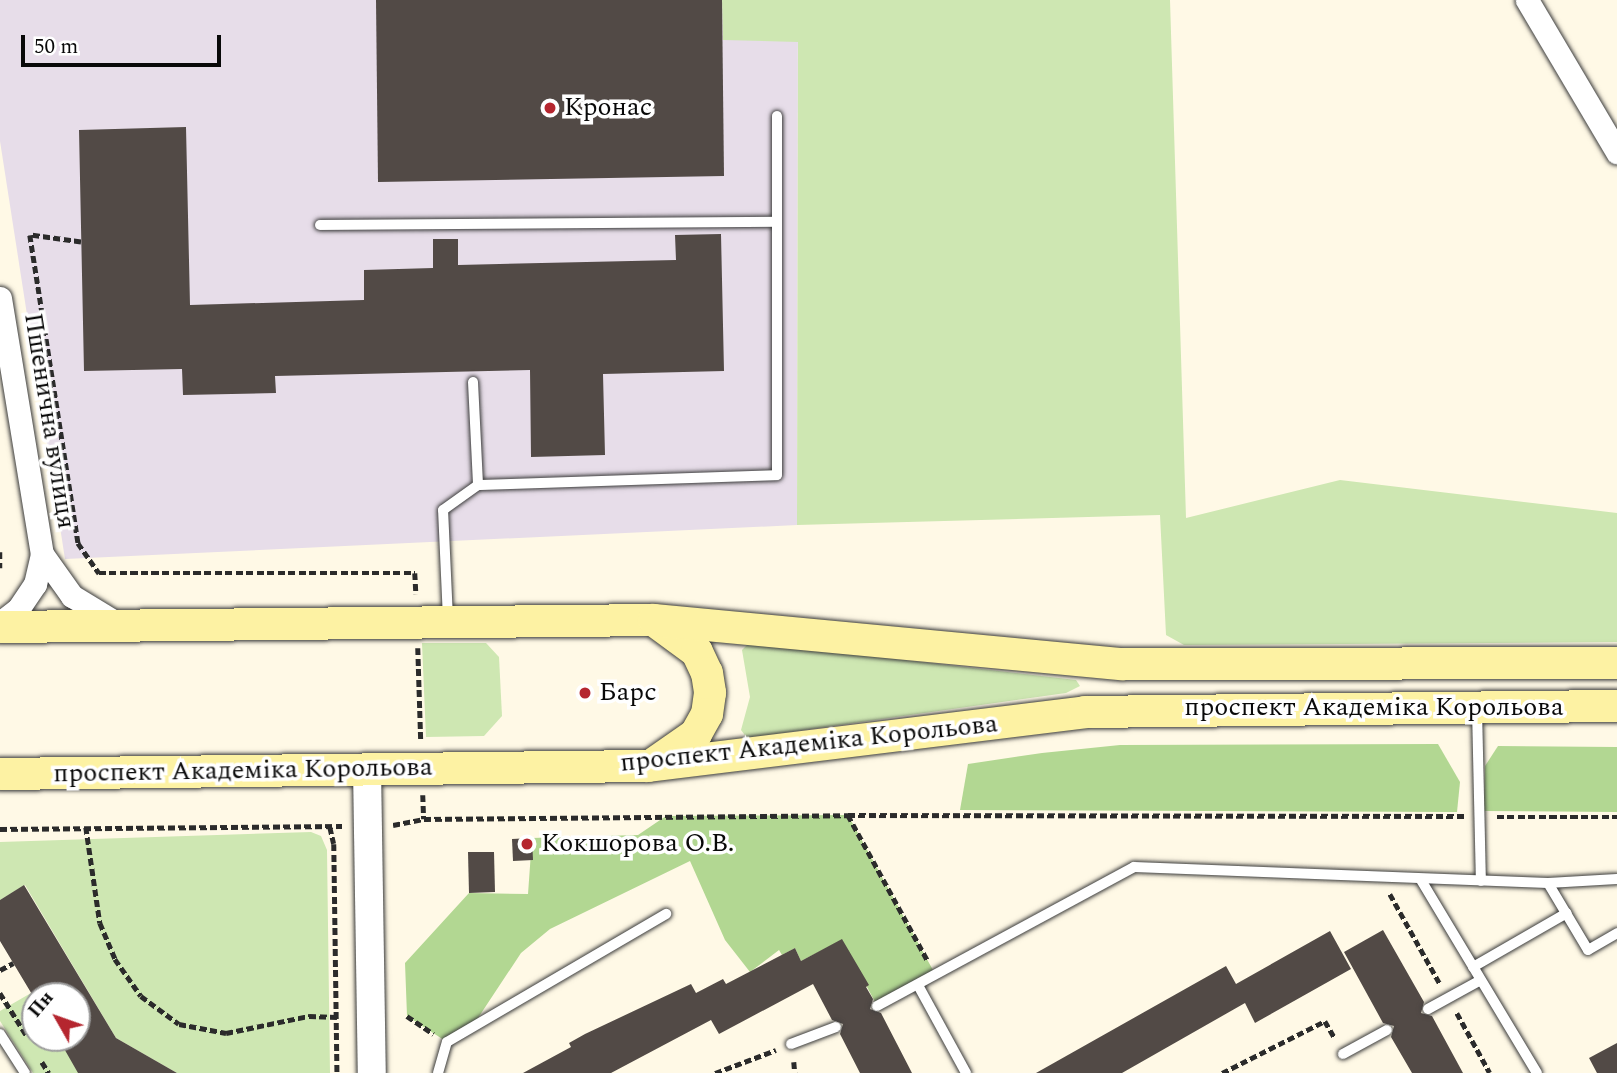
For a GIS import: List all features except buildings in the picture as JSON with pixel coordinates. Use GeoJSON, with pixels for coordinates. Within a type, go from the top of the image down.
{"type":"FeatureCollection","features":[{"type":"Feature","properties":{"kind":"main road","name":"проспект Академіка Корольова"},"geometry":{"type":"LineString","coordinates":[[0,625],[126,628],[449,621],[654,620],[1122,664],[1617,663]]}},
{"type":"Feature","properties":{"kind":"main road"},"geometry":{"type":"LineString","coordinates":[[648,766],[696,734],[707,714],[710,693],[708,673],[697,652],[654,620]]}},
{"type":"Feature","properties":{"kind":"main road","name":"проспект Академіка Корольова"},"geometry":{"type":"LineString","coordinates":[[0,774],[648,766],[1085,712],[1617,706]]}},
{"type":"Feature","properties":{"kind":"street"},"geometry":{"type":"LineString","coordinates":[[1527,0],[1617,152]]}},
{"type":"Feature","properties":{"kind":"street","name":"Пшенична вулиця"},"geometry":{"type":"LineString","coordinates":[[0,298],[42,554],[35,584],[18,609],[0,625]]}},
{"type":"Feature","properties":{"kind":"street","name":"Пшенична вулиця"},"geometry":{"type":"LineString","coordinates":[[42,554],[72,596],[126,628]]}},
{"type":"Feature","properties":{"kind":"street"},"geometry":{"type":"LineString","coordinates":[[367,768],[372,1073]]}},
{"type":"Feature","properties":{"kind":"lane"},"geometry":{"type":"LineString","coordinates":[[449,621],[443,510],[478,485],[777,475],[777,116]]}},
{"type":"Feature","properties":{"kind":"lane"},"geometry":{"type":"LineString","coordinates":[[320,225],[777,222]]}},
{"type":"Feature","properties":{"kind":"lane"},"geometry":{"type":"LineString","coordinates":[[473,382],[478,485]]}},
{"type":"Feature","properties":{"kind":"lane"},"geometry":{"type":"LineString","coordinates":[[1476,706],[1482,817],[1481,881]]}},
{"type":"Feature","properties":{"kind":"lane"},"geometry":{"type":"LineString","coordinates":[[877,1006],[919,987],[1134,867],[1421,880],[1548,883],[1617,879]]}},
{"type":"Feature","properties":{"kind":"lane"},"geometry":{"type":"LineString","coordinates":[[1421,880],[1537,1073]]}},
{"type":"Feature","properties":{"kind":"lane"},"geometry":{"type":"LineString","coordinates":[[1548,883],[1588,950],[1617,933]]}},
{"type":"Feature","properties":{"kind":"lane"},"geometry":{"type":"LineString","coordinates":[[438,1073],[447,1042],[666,914]]}},
{"type":"Feature","properties":{"kind":"lane"},"geometry":{"type":"LineString","coordinates":[[1473,967],[1567,914]]}},
{"type":"Feature","properties":{"kind":"lane"},"geometry":{"type":"LineString","coordinates":[[1428,1009],[1481,980]]}},
{"type":"Feature","properties":{"kind":"lane"},"geometry":{"type":"LineString","coordinates":[[919,987],[966,1073]]}},
{"type":"Feature","properties":{"kind":"lane"},"geometry":{"type":"LineString","coordinates":[[791,1044],[836,1027]]}},
{"type":"Feature","properties":{"kind":"lane"},"geometry":{"type":"LineString","coordinates":[[1343,1054],[1387,1030]]}},
{"type":"Feature","properties":{"kind":"lane"},"geometry":{"type":"LineString","coordinates":[[0,1034],[24,1073]]}},
{"type":"Feature","properties":{"kind":"path"},"geometry":{"type":"LineString","coordinates":[[81,242],[30,235],[78,542],[99,573],[415,573],[424,819]]}},
{"type":"Feature","properties":{"kind":"path"},"geometry":{"type":"LineString","coordinates":[[0,552],[0,568]]}},
{"type":"Feature","properties":{"kind":"path"},"geometry":{"type":"LineString","coordinates":[[848,815],[936,977]]}},
{"type":"Feature","properties":{"kind":"path"},"geometry":{"type":"LineString","coordinates":[[0,829],[330,827],[415,824],[424,819],[848,815],[1617,817]]}},
{"type":"Feature","properties":{"kind":"path"},"geometry":{"type":"LineString","coordinates":[[86,827],[100,923],[115,959],[141,996],[179,1024],[226,1033],[309,1016],[337,1017]]}},
{"type":"Feature","properties":{"kind":"path"},"geometry":{"type":"LineString","coordinates":[[330,827],[334,844],[337,1073]]}},
{"type":"Feature","properties":{"kind":"path"},"geometry":{"type":"LineString","coordinates":[[1381,878],[1490,1073]]}},
{"type":"Feature","properties":{"kind":"path"},"geometry":{"type":"LineString","coordinates":[[0,970],[13,963]]}},
{"type":"Feature","properties":{"kind":"path"},"geometry":{"type":"LineString","coordinates":[[407,1016],[447,1042]]}},
{"type":"Feature","properties":{"kind":"path"},"geometry":{"type":"LineString","coordinates":[[1222,1073],[1325,1021],[1343,1054]]}},
{"type":"Feature","properties":{"kind":"path"},"geometry":{"type":"LineString","coordinates":[[715,1073],[791,1044]]}},
{"type":"Feature","properties":{"kind":"shaded area"},"geometry":{"type":"Polygon","coordinates":[[[0,0],[798,0],[797,525],[65,559],[0,141],[0,0]]]}},
{"type":"Feature","properties":{"kind":"green space"},"geometry":{"type":"Polygon","coordinates":[[[722,0],[1170,0],[1186,518],[1340,480],[1617,513],[1617,642],[1184,645],[1166,635],[1160,515],[797,525],[798,42],[723,40],[722,0]]]}},
{"type":"Feature","properties":{"kind":"green space"},"geometry":{"type":"Polygon","coordinates":[[[750,642],[1076,680],[1080,686],[1066,693],[747,738],[741,730],[750,697],[742,650],[750,642]]]}},
{"type":"Feature","properties":{"kind":"green space"},"geometry":{"type":"Polygon","coordinates":[[[422,643],[486,643],[499,657],[502,716],[484,736],[426,737],[422,643]]]}},
{"type":"Feature","properties":{"kind":"green space"},"geometry":{"type":"Polygon","coordinates":[[[1438,744],[1460,782],[1457,812],[960,810],[968,764],[1042,753],[1120,745],[1438,744]]]}},
{"type":"Feature","properties":{"kind":"green space"},"geometry":{"type":"Polygon","coordinates":[[[1498,746],[1617,747],[1617,812],[1484,811],[1485,766],[1498,746]]]}},
{"type":"Feature","properties":{"kind":"green space"},"geometry":{"type":"Polygon","coordinates":[[[848,815],[934,972],[875,1002],[842,940],[801,961],[795,948],[782,955],[779,950],[750,972],[725,940],[690,861],[550,929],[521,953],[476,1021],[447,1042],[407,1016],[405,963],[469,893],[528,894],[532,838],[638,835],[666,816],[848,815]]]}},
{"type":"Feature","properties":{"kind":"green space"},"geometry":{"type":"Polygon","coordinates":[[[311,832],[321,836],[327,850],[330,1073],[177,1073],[116,1038],[91,996],[91,982],[83,982],[25,885],[0,900],[0,842],[311,832]]]}},
{"type":"Feature","properties":{"kind":"green space"},"geometry":{"type":"Polygon","coordinates":[[[21,999],[21,1052],[67,1052],[81,1073],[33,1073],[0,1021],[0,1011],[21,999]]]}},
{"type":"Feature","properties":{"kind":"place","name":"Кронас"},"geometry":{"type":"Point","coordinates":[550,108]}},
{"type":"Feature","properties":{"kind":"place","name":"Барс"},"geometry":{"type":"Point","coordinates":[585,693]}},
{"type":"Feature","properties":{"kind":"place","name":"Кокшорова О.В."},"geometry":{"type":"Point","coordinates":[527,844]}}]}
